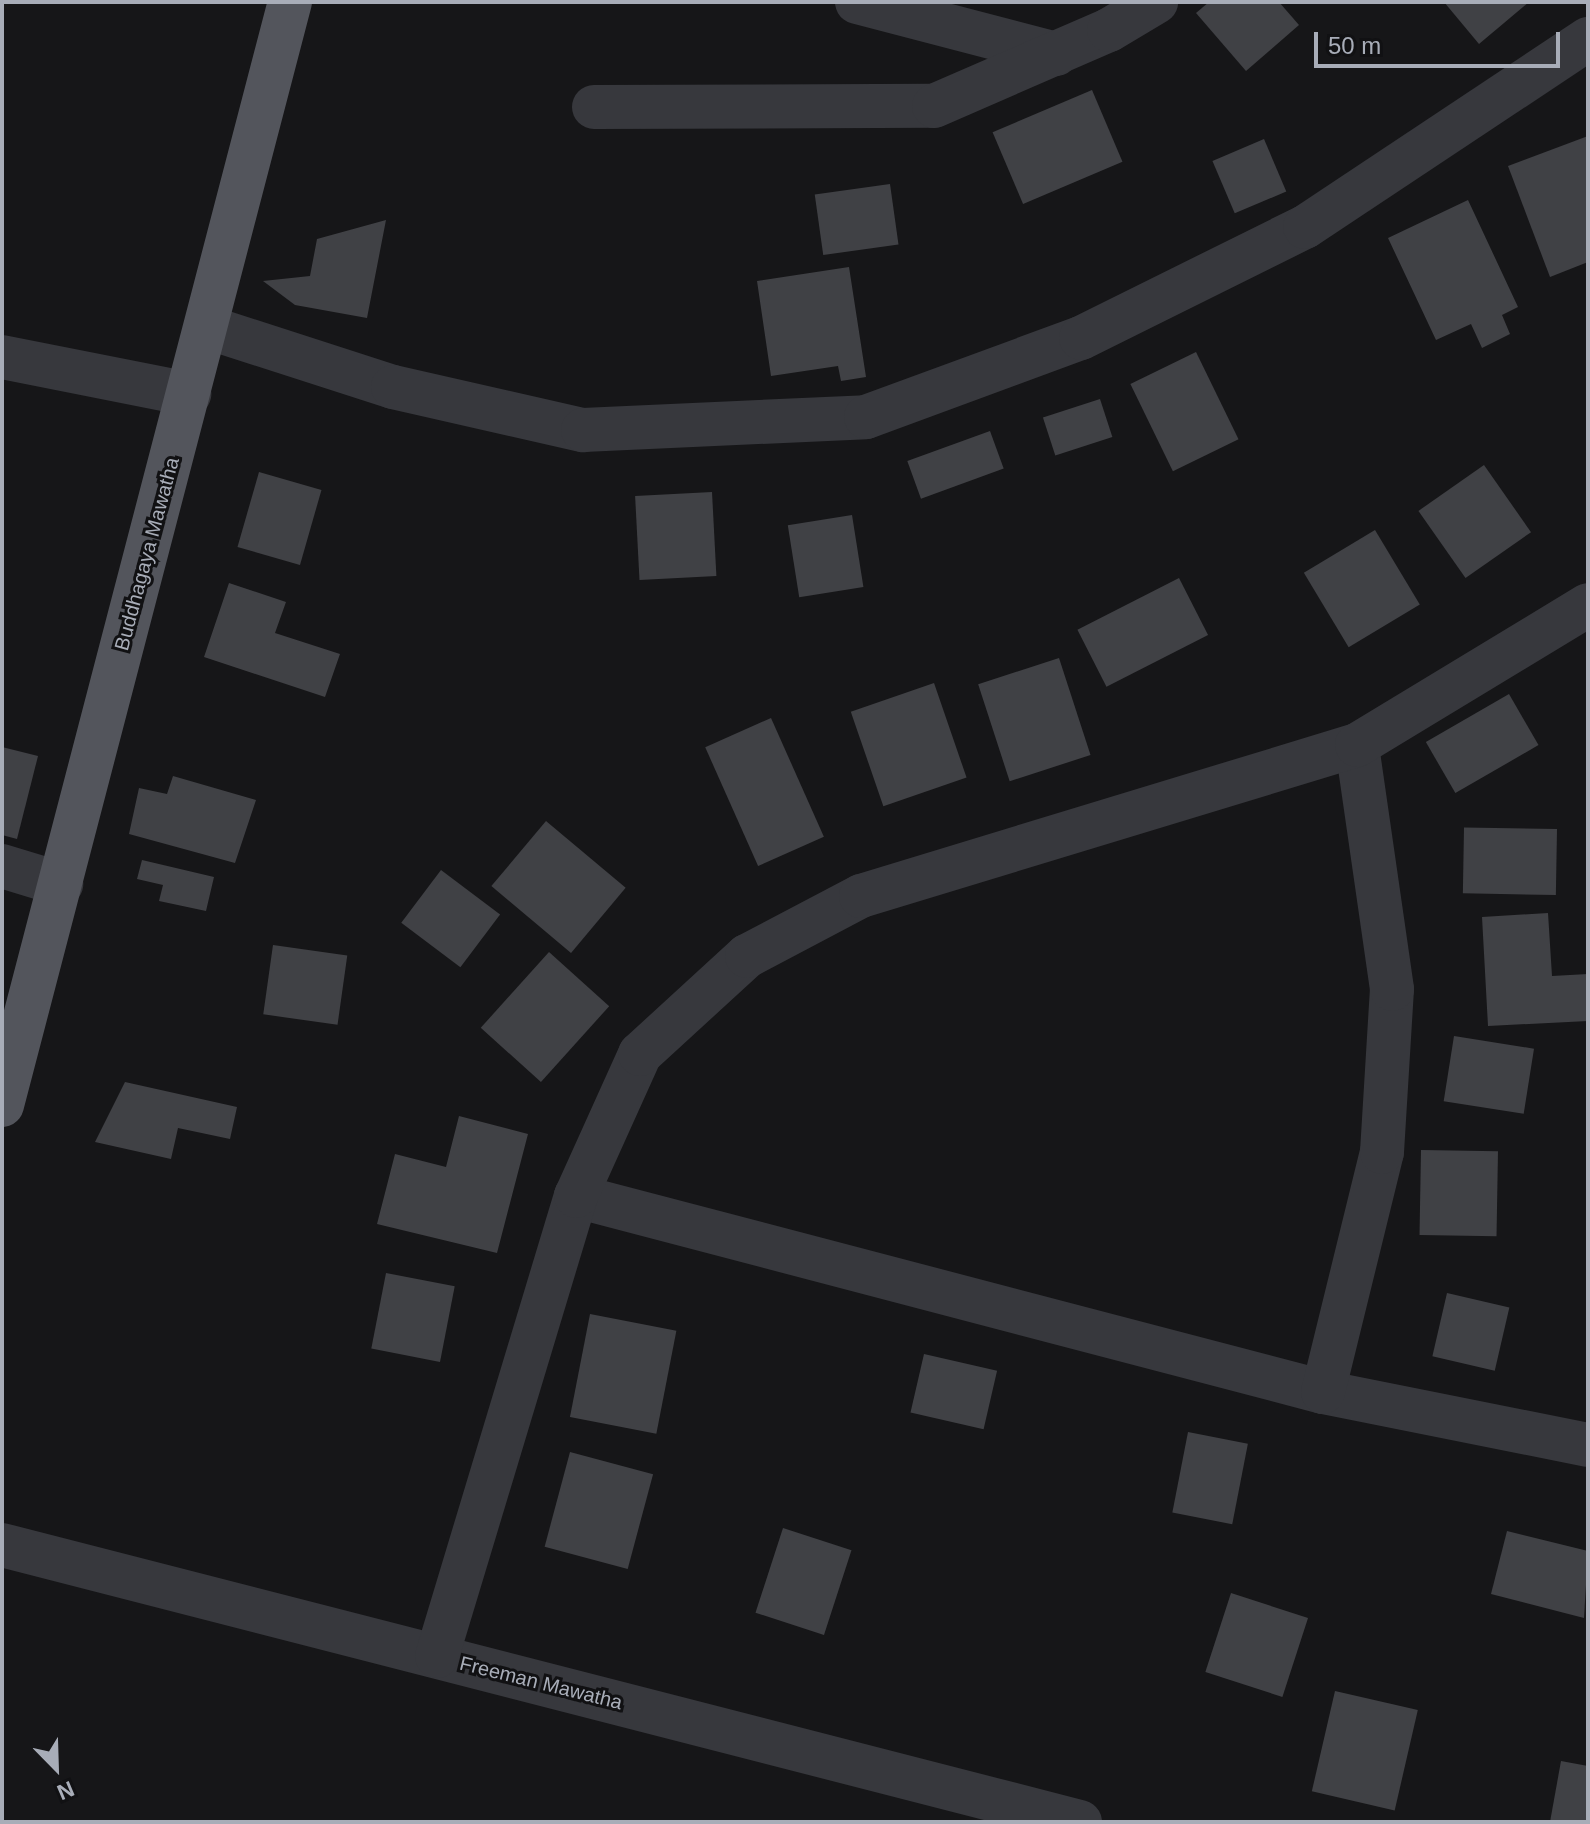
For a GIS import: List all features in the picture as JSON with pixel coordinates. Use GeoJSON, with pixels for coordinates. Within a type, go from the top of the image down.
{"type":"FeatureCollection","features":[{"type":"Feature","properties":{"kind":"main road","name":"Buddhagaya Mawatha"},"geometry":{"type":"LineString","coordinates":[[2,1105],[290,2]]}},
{"type":"Feature","properties":{"kind":"street"},"geometry":{"type":"LineString","coordinates":[[857,2],[1056,54]]}},
{"type":"Feature","properties":{"kind":"street"},"geometry":{"type":"LineString","coordinates":[[594,107],[934,106],[1056,54],[1156,2]]}},
{"type":"Feature","properties":{"kind":"street"},"geometry":{"type":"LineString","coordinates":[[207,327],[393,387],[583,430],[866,417],[1081,338],[1305,227],[1583,53]]}},
{"type":"Feature","properties":{"kind":"street"},"geometry":{"type":"LineString","coordinates":[[2,357],[189,394]]}},
{"type":"Feature","properties":{"kind":"street"},"geometry":{"type":"LineString","coordinates":[[437,1656],[576,1196],[640,1054],[747,956],[861,896],[1357,745],[1588,605]]}},
{"type":"Feature","properties":{"kind":"street"},"geometry":{"type":"LineString","coordinates":[[1323,1392],[1382,1152],[1392,989],[1357,745]]}},
{"type":"Feature","properties":{"kind":"street"},"geometry":{"type":"LineString","coordinates":[[2,866],[61,884]]}},
{"type":"Feature","properties":{"kind":"street"},"geometry":{"type":"LineString","coordinates":[[576,1196],[1323,1392],[1588,1445]]}},
{"type":"Feature","properties":{"kind":"street","name":"Freeman Mawatha"},"geometry":{"type":"LineString","coordinates":[[2,1545],[1080,1822]]}},
{"type":"Feature","properties":{"kind":"building"},"geometry":{"type":"Polygon","coordinates":[[[1209,2],[1279,2],[1299,25],[1246,71],[1196,13],[1209,2]]]}},
{"type":"Feature","properties":{"kind":"building"},"geometry":{"type":"Polygon","coordinates":[[[1444,2],[1529,2],[1479,44],[1444,2]]]}},
{"type":"Feature","properties":{"kind":"building"},"geometry":{"type":"Polygon","coordinates":[[[1092,90],[1122,162],[1023,204],[993,132],[1092,90]]]}},
{"type":"Feature","properties":{"kind":"building"},"geometry":{"type":"Polygon","coordinates":[[[1588,136],[1588,262],[1550,277],[1508,166],[1588,136]]]}},
{"type":"Feature","properties":{"kind":"building"},"geometry":{"type":"Polygon","coordinates":[[[1264,139],[1286,191],[1235,213],[1212,161],[1264,139]]]}},
{"type":"Feature","properties":{"kind":"building"},"geometry":{"type":"Polygon","coordinates":[[[890,184],[898,244],[823,255],[815,195],[890,184]]]}},
{"type":"Feature","properties":{"kind":"building"},"geometry":{"type":"Polygon","coordinates":[[[1468,200],[1518,307],[1502,315],[1510,334],[1482,348],[1471,324],[1436,340],[1388,238],[1468,200]]]}},
{"type":"Feature","properties":{"kind":"building"},"geometry":{"type":"Polygon","coordinates":[[[386,220],[367,318],[295,305],[263,281],[310,276],[317,239],[386,220]]]}},
{"type":"Feature","properties":{"kind":"building"},"geometry":{"type":"Polygon","coordinates":[[[849,267],[866,377],[841,381],[838,366],[771,376],[757,281],[849,267]]]}},
{"type":"Feature","properties":{"kind":"building"},"geometry":{"type":"Polygon","coordinates":[[[1196,352],[1239,439],[1173,471],[1130,384],[1196,352]]]}},
{"type":"Feature","properties":{"kind":"building"},"geometry":{"type":"Polygon","coordinates":[[[1100,399],[1112,437],[1055,456],[1043,418],[1100,399]]]}},
{"type":"Feature","properties":{"kind":"building"},"geometry":{"type":"Polygon","coordinates":[[[990,431],[1004,469],[921,499],[907,461],[990,431]]]}},
{"type":"Feature","properties":{"kind":"building"},"geometry":{"type":"Polygon","coordinates":[[[1484,465],[1531,532],[1466,578],[1418,511],[1484,465]]]}},
{"type":"Feature","properties":{"kind":"building"},"geometry":{"type":"Polygon","coordinates":[[[259,472],[321,490],[300,565],[238,547],[259,472]]]}},
{"type":"Feature","properties":{"kind":"building"},"geometry":{"type":"Polygon","coordinates":[[[712,492],[716,576],[640,580],[635,496],[712,492]]]}},
{"type":"Feature","properties":{"kind":"building"},"geometry":{"type":"Polygon","coordinates":[[[852,515],[863,587],[799,597],[788,525],[852,515]]]}},
{"type":"Feature","properties":{"kind":"building"},"geometry":{"type":"Polygon","coordinates":[[[1375,530],[1420,605],[1349,647],[1304,573],[1375,530]]]}},
{"type":"Feature","properties":{"kind":"building"},"geometry":{"type":"Polygon","coordinates":[[[1179,578],[1208,635],[1106,687],[1077,630],[1179,578]]]}},
{"type":"Feature","properties":{"kind":"building"},"geometry":{"type":"Polygon","coordinates":[[[229,583],[286,602],[275,633],[340,654],[325,697],[204,657],[229,583]]]}},
{"type":"Feature","properties":{"kind":"building"},"geometry":{"type":"Polygon","coordinates":[[[1059,658],[1091,755],[1010,781],[978,684],[1059,658]]]}},
{"type":"Feature","properties":{"kind":"building"},"geometry":{"type":"Polygon","coordinates":[[[934,683],[967,778],[883,806],[851,712],[934,683]]]}},
{"type":"Feature","properties":{"kind":"building"},"geometry":{"type":"Polygon","coordinates":[[[1509,694],[1538,745],[1455,793],[1426,742],[1509,694]]]}},
{"type":"Feature","properties":{"kind":"building"},"geometry":{"type":"Polygon","coordinates":[[[771,718],[824,837],[758,866],[705,747],[771,718]]]}},
{"type":"Feature","properties":{"kind":"building"},"geometry":{"type":"Polygon","coordinates":[[[2,747],[38,756],[17,839],[2,835],[2,747]]]}},
{"type":"Feature","properties":{"kind":"building"},"geometry":{"type":"Polygon","coordinates":[[[173,776],[256,800],[235,863],[129,834],[139,788],[167,794],[173,776]]]}},
{"type":"Feature","properties":{"kind":"building"},"geometry":{"type":"Polygon","coordinates":[[[546,821],[626,888],[571,953],[491,886],[546,821]]]}},
{"type":"Feature","properties":{"kind":"building"},"geometry":{"type":"Polygon","coordinates":[[[1464,827],[1557,829],[1556,895],[1463,893],[1464,827]]]}},
{"type":"Feature","properties":{"kind":"building"},"geometry":{"type":"Polygon","coordinates":[[[142,860],[214,877],[206,911],[159,901],[163,885],[137,879],[142,860]]]}},
{"type":"Feature","properties":{"kind":"building"},"geometry":{"type":"Polygon","coordinates":[[[441,870],[500,915],[460,967],[401,923],[441,870]]]}},
{"type":"Feature","properties":{"kind":"building"},"geometry":{"type":"Polygon","coordinates":[[[1548,913],[1552,976],[1588,974],[1588,1021],[1488,1026],[1482,917],[1548,913]]]}},
{"type":"Feature","properties":{"kind":"building"},"geometry":{"type":"Polygon","coordinates":[[[273,945],[347,955],[338,1025],[263,1014],[273,945]]]}},
{"type":"Feature","properties":{"kind":"building"},"geometry":{"type":"Polygon","coordinates":[[[549,952],[609,1006],[541,1082],[481,1028],[549,952]]]}},
{"type":"Feature","properties":{"kind":"building"},"geometry":{"type":"Polygon","coordinates":[[[1454,1036],[1534,1049],[1524,1114],[1444,1101],[1454,1036]]]}},
{"type":"Feature","properties":{"kind":"building"},"geometry":{"type":"Polygon","coordinates":[[[125,1082],[237,1107],[230,1139],[178,1128],[171,1159],[95,1142],[125,1082]]]}},
{"type":"Feature","properties":{"kind":"building"},"geometry":{"type":"Polygon","coordinates":[[[459,1116],[528,1134],[497,1253],[377,1224],[395,1154],[446,1167],[459,1116]]]}},
{"type":"Feature","properties":{"kind":"building"},"geometry":{"type":"Polygon","coordinates":[[[1421,1150],[1498,1151],[1497,1236],[1420,1235],[1421,1150]]]}},
{"type":"Feature","properties":{"kind":"building"},"geometry":{"type":"Polygon","coordinates":[[[386,1273],[455,1286],[440,1362],[371,1349],[386,1273]]]}},
{"type":"Feature","properties":{"kind":"building"},"geometry":{"type":"Polygon","coordinates":[[[1447,1293],[1509,1307],[1495,1371],[1432,1356],[1447,1293]]]}},
{"type":"Feature","properties":{"kind":"building"},"geometry":{"type":"Polygon","coordinates":[[[590,1314],[676,1331],[656,1434],[570,1417],[590,1314]]]}},
{"type":"Feature","properties":{"kind":"building"},"geometry":{"type":"Polygon","coordinates":[[[924,1354],[997,1371],[984,1429],[911,1412],[924,1354]]]}},
{"type":"Feature","properties":{"kind":"building"},"geometry":{"type":"Polygon","coordinates":[[[1188,1432],[1248,1444],[1232,1524],[1172,1512],[1188,1432]]]}},
{"type":"Feature","properties":{"kind":"building"},"geometry":{"type":"Polygon","coordinates":[[[570,1452],[653,1474],[628,1569],[545,1547],[570,1452]]]}},
{"type":"Feature","properties":{"kind":"building"},"geometry":{"type":"Polygon","coordinates":[[[783,1528],[851,1550],[824,1635],[755,1613],[783,1528]]]}},
{"type":"Feature","properties":{"kind":"building"},"geometry":{"type":"Polygon","coordinates":[[[1507,1531],[1588,1551],[1584,1618],[1491,1594],[1507,1531]]]}},
{"type":"Feature","properties":{"kind":"building"},"geometry":{"type":"Polygon","coordinates":[[[1231,1593],[1308,1618],[1282,1697],[1205,1672],[1231,1593]]]}},
{"type":"Feature","properties":{"kind":"building"},"geometry":{"type":"Polygon","coordinates":[[[1335,1691],[1418,1710],[1395,1810],[1312,1791],[1335,1691]]]}},
{"type":"Feature","properties":{"kind":"building"},"geometry":{"type":"Polygon","coordinates":[[[1561,1761],[1588,1766],[1588,1822],[1550,1822],[1561,1761]]]}}]}
